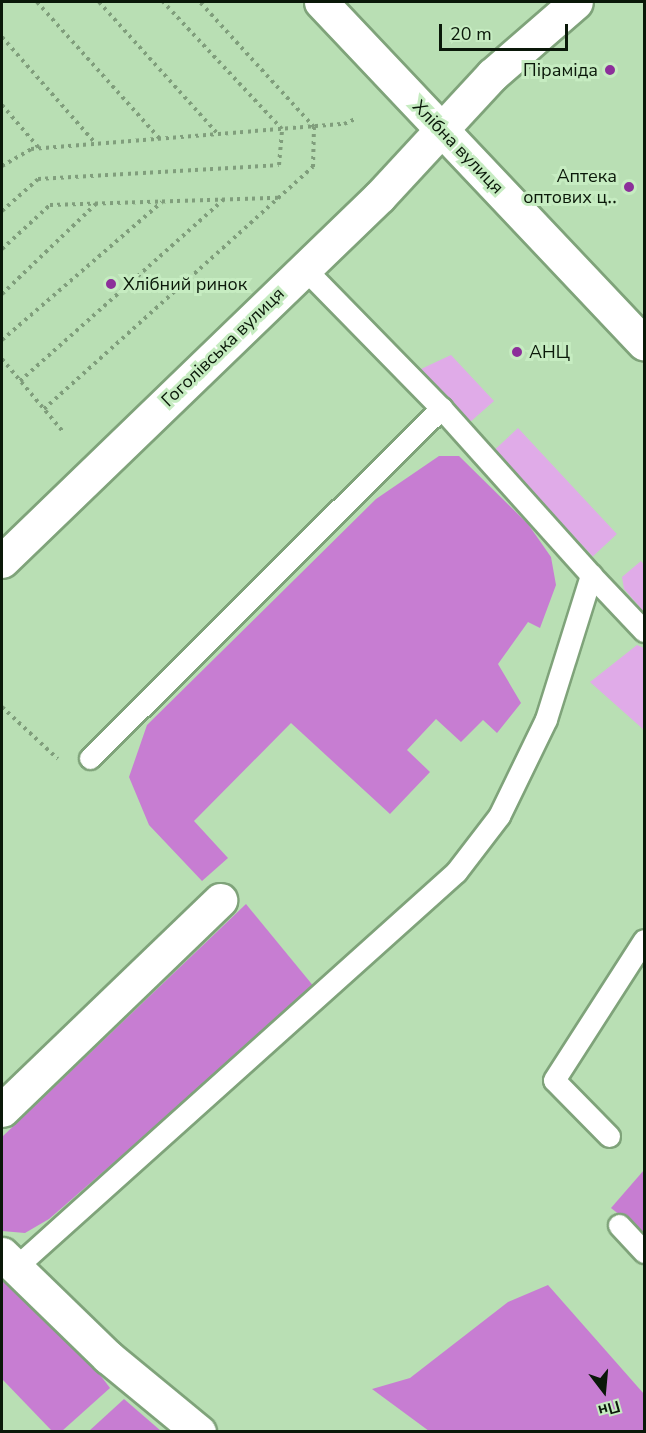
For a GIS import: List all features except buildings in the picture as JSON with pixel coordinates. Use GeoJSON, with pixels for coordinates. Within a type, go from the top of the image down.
{"type":"FeatureCollection","features":[{"type":"Feature","properties":{"kind":"street","name":"Хлібна вулиця"},"geometry":{"type":"LineString","coordinates":[[321,2],[645,344]]}},
{"type":"Feature","properties":{"kind":"street","name":"Гоголівська вулиця"},"geometry":{"type":"LineString","coordinates":[[3,556],[305,269],[444,132],[492,75],[576,2]]}},
{"type":"Feature","properties":{"kind":"street"},"geometry":{"type":"LineString","coordinates":[[2,1110],[220,900]]}},
{"type":"Feature","properties":{"kind":"street"},"geometry":{"type":"LineString","coordinates":[[9,1260],[108,1357],[200,1431]]}},
{"type":"Feature","properties":{"kind":"lane"},"geometry":{"type":"LineString","coordinates":[[305,269],[441,408],[591,575],[645,631]]}},
{"type":"Feature","properties":{"kind":"lane"},"geometry":{"type":"LineString","coordinates":[[90,758],[441,408]]}},
{"type":"Feature","properties":{"kind":"lane"},"geometry":{"type":"LineString","coordinates":[[9,1260],[456,872],[499,816],[546,719],[591,575]]}},
{"type":"Feature","properties":{"kind":"lane"},"geometry":{"type":"LineString","coordinates":[[609,1136],[554,1080],[645,940]]}},
{"type":"Feature","properties":{"kind":"lane"},"geometry":{"type":"LineString","coordinates":[[620,1225],[645,1252]]}},
{"type":"Feature","properties":{"kind":"path"},"geometry":{"type":"LineString","coordinates":[[37,2],[160,139]]}},
{"type":"Feature","properties":{"kind":"path"},"geometry":{"type":"LineString","coordinates":[[99,2],[218,134]]}},
{"type":"Feature","properties":{"kind":"path"},"geometry":{"type":"LineString","coordinates":[[2,211],[38,179],[279,165],[282,129],[163,2]]}},
{"type":"Feature","properties":{"kind":"path"},"geometry":{"type":"LineString","coordinates":[[44,409],[313,167],[314,127],[200,2]]}},
{"type":"Feature","properties":{"kind":"path"},"geometry":{"type":"LineString","coordinates":[[2,37],[96,144]]}},
{"type":"Feature","properties":{"kind":"path"},"geometry":{"type":"LineString","coordinates":[[2,105],[39,148]]}},
{"type":"Feature","properties":{"kind":"path"},"geometry":{"type":"LineString","coordinates":[[2,166],[39,148],[314,127],[355,119]]}},
{"type":"Feature","properties":{"kind":"path"},"geometry":{"type":"LineString","coordinates":[[2,249],[50,206],[279,198]]}},
{"type":"Feature","properties":{"kind":"path"},"geometry":{"type":"LineString","coordinates":[[20,381],[224,200]]}},
{"type":"Feature","properties":{"kind":"path"},"geometry":{"type":"LineString","coordinates":[[2,340],[163,202]]}},
{"type":"Feature","properties":{"kind":"path"},"geometry":{"type":"LineString","coordinates":[[2,294],[96,204]]}},
{"type":"Feature","properties":{"kind":"path"},"geometry":{"type":"LineString","coordinates":[[2,359],[64,433]]}},
{"type":"Feature","properties":{"kind":"path"},"geometry":{"type":"LineString","coordinates":[[2,707],[64,763],[90,758]]}},
{"type":"Feature","properties":{"kind":"shaded area"},"geometry":{"type":"Polygon","coordinates":[[[451,355],[494,401],[469,423],[421,369],[451,355]]]}},
{"type":"Feature","properties":{"kind":"shaded area"},"geometry":{"type":"Polygon","coordinates":[[[518,428],[617,534],[593,557],[494,451],[518,428]]]}},
{"type":"Feature","properties":{"kind":"shaded area"},"geometry":{"type":"Polygon","coordinates":[[[439,456],[459,456],[528,524],[551,557],[556,585],[540,628],[528,622],[498,664],[521,703],[497,733],[483,720],[461,742],[436,719],[407,750],[430,772],[390,814],[291,723],[194,821],[228,858],[202,881],[149,825],[129,777],[147,725],[376,499],[439,456]]]}},
{"type":"Feature","properties":{"kind":"shaded area"},"geometry":{"type":"Polygon","coordinates":[[[641,561],[644,565],[644,612],[624,589],[622,577],[641,561]]]}},
{"type":"Feature","properties":{"kind":"shaded area"},"geometry":{"type":"Polygon","coordinates":[[[637,645],[644,648],[644,730],[590,682],[637,645]]]}},
{"type":"Feature","properties":{"kind":"shaded area"},"geometry":{"type":"Polygon","coordinates":[[[246,904],[315,988],[49,1219],[25,1233],[2,1231],[2,1137],[246,904]]]}},
{"type":"Feature","properties":{"kind":"shaded area"},"geometry":{"type":"Polygon","coordinates":[[[644,1170],[644,1234],[611,1208],[644,1170]]]}},
{"type":"Feature","properties":{"kind":"shaded area"},"geometry":{"type":"Polygon","coordinates":[[[2,1275],[84,1354],[110,1388],[62,1431],[52,1431],[2,1379],[2,1275]]]}},
{"type":"Feature","properties":{"kind":"shaded area"},"geometry":{"type":"Polygon","coordinates":[[[548,1285],[644,1394],[644,1431],[429,1431],[372,1389],[410,1378],[508,1302],[548,1285]]]}},
{"type":"Feature","properties":{"kind":"shaded area"},"geometry":{"type":"Polygon","coordinates":[[[124,1399],[161,1431],[89,1431],[124,1399]]]}},
{"type":"Feature","properties":{"kind":"place","name":"Піраміда"},"geometry":{"type":"Point","coordinates":[610,70]}},
{"type":"Feature","properties":{"kind":"place","name":"Аптека оптових ц‥"},"geometry":{"type":"Point","coordinates":[629,187]}},
{"type":"Feature","properties":{"kind":"place","name":"Хлібний ринок"},"geometry":{"type":"Point","coordinates":[111,284]}},
{"type":"Feature","properties":{"kind":"place","name":"АНЦ"},"geometry":{"type":"Point","coordinates":[517,352]}}]}
